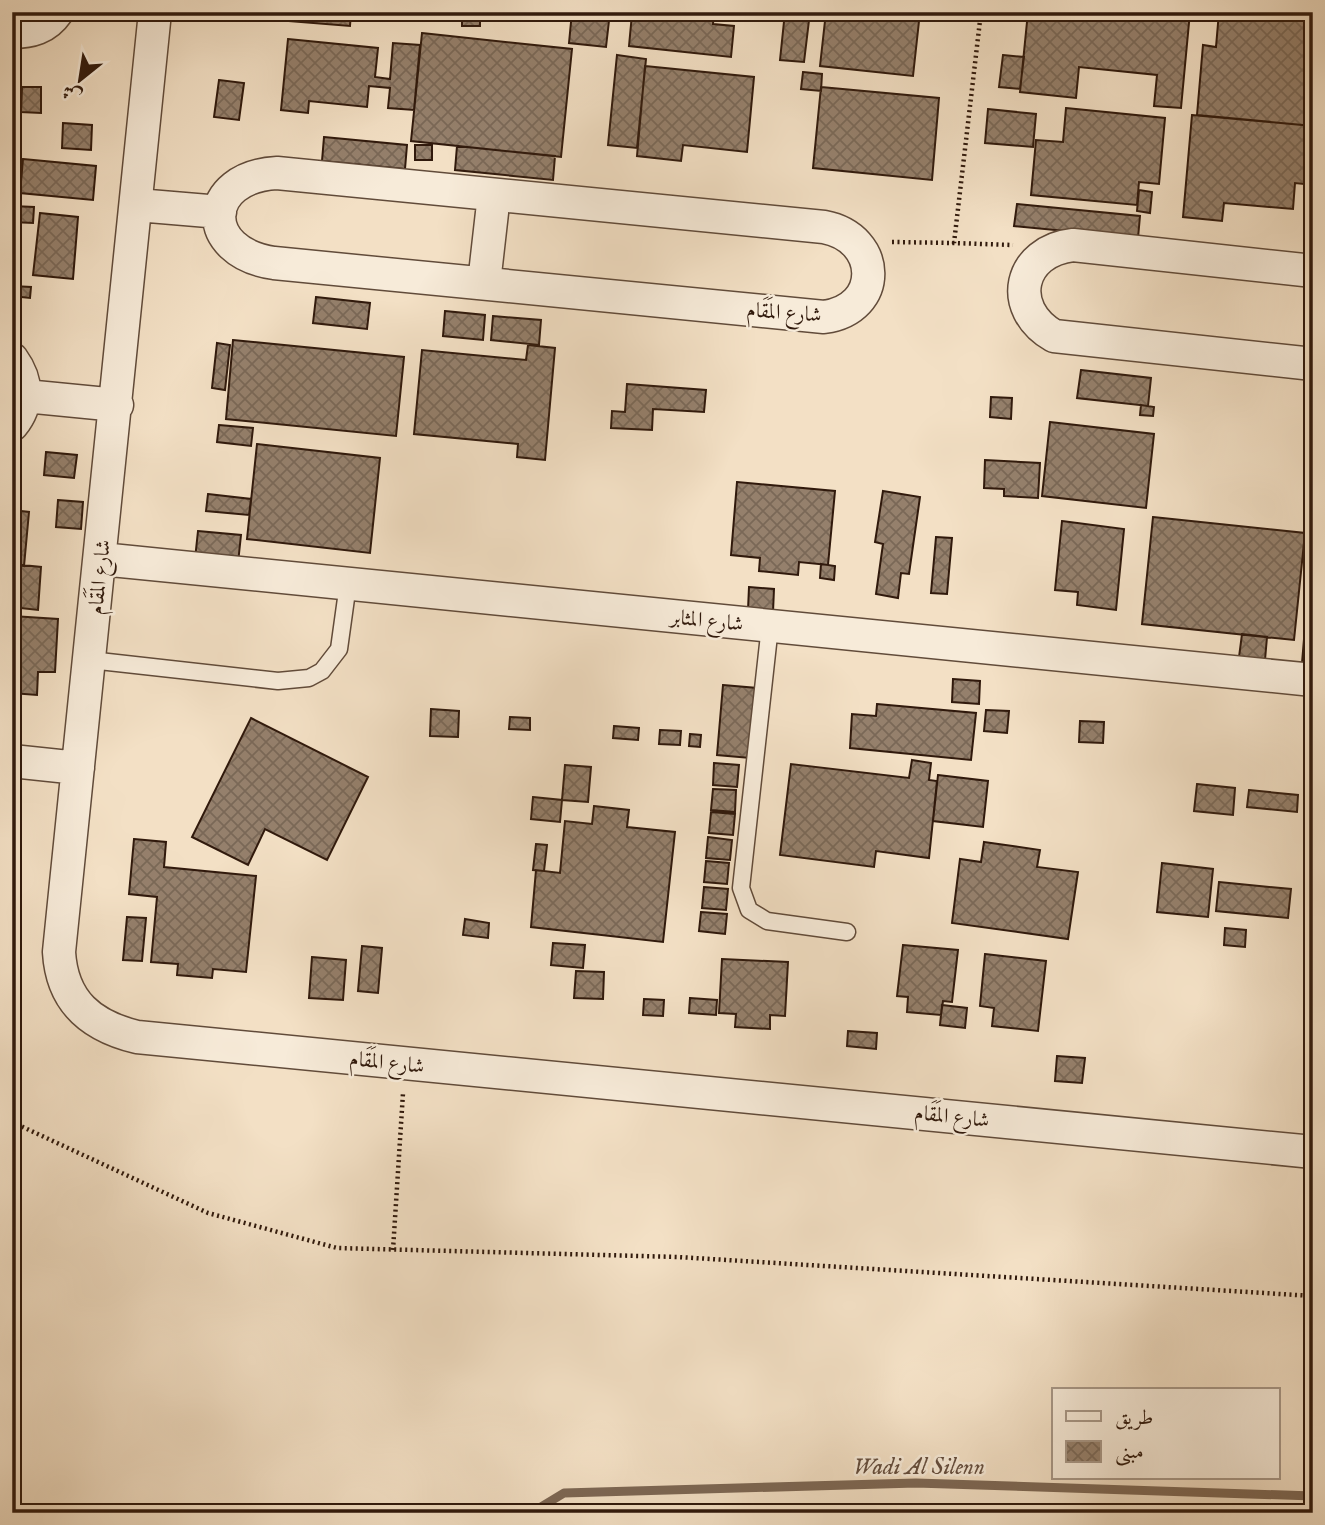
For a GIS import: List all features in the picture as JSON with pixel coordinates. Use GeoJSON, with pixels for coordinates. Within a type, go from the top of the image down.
{"type":"FeatureCollection","features":[{"type":"Feature","properties":{"kind":"street"},"geometry":{"type":"LineString","coordinates":[[12,32],[28,32],[41,27],[57,12]]}},
{"type":"Feature","properties":{"kind":"street","name":"شارع المَقَام"},"geometry":{"type":"LineString","coordinates":[[155,12],[59,960],[63,982],[71,998],[90,1019],[102,1027],[137,1037],[1313,1152]]}},
{"type":"Feature","properties":{"kind":"street"},"geometry":{"type":"LineString","coordinates":[[137,205],[220,212],[233,186],[246,177],[260,174],[824,227],[836,229],[857,242]]}},
{"type":"Feature","properties":{"kind":"street"},"geometry":{"type":"LineString","coordinates":[[484,283],[494,195]]}},
{"type":"Feature","properties":{"kind":"street","name":"شارع المَقَام"},"geometry":{"type":"LineString","coordinates":[[220,212],[220,225],[233,249],[258,260],[824,317],[848,309],[865,290],[868,265],[857,242]]}},
{"type":"Feature","properties":{"kind":"street"},"geometry":{"type":"LineString","coordinates":[[1313,271],[1073,245],[1060,247],[1037,259],[1025,282],[1024,295],[1033,320],[1054,336],[1313,364]]}},
{"type":"Feature","properties":{"kind":"street"},"geometry":{"type":"LineString","coordinates":[[12,359],[20,370],[25,396],[22,411],[12,425]]}},
{"type":"Feature","properties":{"kind":"street"},"geometry":{"type":"LineString","coordinates":[[25,396],[117,405]]}},
{"type":"Feature","properties":{"kind":"street","name":"شارع المثابر"},"geometry":{"type":"LineString","coordinates":[[101,559],[1313,680]]}},
{"type":"Feature","properties":{"kind":"street"},"geometry":{"type":"LineString","coordinates":[[12,761],[78,768]]}},
{"type":"Feature","properties":{"kind":"lane"},"geometry":{"type":"LineString","coordinates":[[90,660],[278,681],[309,678],[322,671],[339,649],[348,584]]}},
{"type":"Feature","properties":{"kind":"lane"},"geometry":{"type":"LineString","coordinates":[[770,626],[741,888],[749,910],[767,921],[847,932]]}},
{"type":"Feature","properties":{"kind":"path"},"geometry":{"type":"LineString","coordinates":[[954,243],[981,12]]}},
{"type":"Feature","properties":{"kind":"path"},"geometry":{"type":"LineString","coordinates":[[857,242],[1060,247]]}},
{"type":"Feature","properties":{"kind":"path"},"geometry":{"type":"LineString","coordinates":[[393,1250],[405,1063]]}},
{"type":"Feature","properties":{"kind":"path"},"geometry":{"type":"LineString","coordinates":[[12,1122],[208,1213],[337,1248],[678,1257],[1313,1296]]}},
{"type":"Feature","properties":{"kind":"building"},"geometry":{"type":"Polygon","coordinates":[[[250,12],[351,12],[350,26],[250,18],[250,12]]]}},
{"type":"Feature","properties":{"kind":"building"},"geometry":{"type":"Polygon","coordinates":[[[355,12],[423,12],[423,18],[355,12]]]}},
{"type":"Feature","properties":{"kind":"building"},"geometry":{"type":"Polygon","coordinates":[[[462,12],[480,12],[480,26],[462,26],[462,12]]]}},
{"type":"Feature","properties":{"kind":"building"},"geometry":{"type":"Polygon","coordinates":[[[518,12],[563,12],[563,20],[517,16],[518,12]]]}},
{"type":"Feature","properties":{"kind":"building"},"geometry":{"type":"Polygon","coordinates":[[[572,12],[610,12],[606,47],[569,43],[572,12]]]}},
{"type":"Feature","properties":{"kind":"building"},"geometry":{"type":"Polygon","coordinates":[[[661,12],[714,12],[713,24],[734,26],[731,57],[629,46],[632,14],[661,16],[661,12]]]}},
{"type":"Feature","properties":{"kind":"building"},"geometry":{"type":"Polygon","coordinates":[[[785,12],[810,12],[804,62],[780,60],[785,12]]]}},
{"type":"Feature","properties":{"kind":"building"},"geometry":{"type":"Polygon","coordinates":[[[826,12],[920,12],[913,76],[820,66],[826,12]]]}},
{"type":"Feature","properties":{"kind":"building"},"geometry":{"type":"Polygon","coordinates":[[[1028,12],[1089,12],[1169,20],[1170,12],[1190,12],[1181,108],[1154,106],[1157,75],[1079,67],[1076,98],[1020,92],[1028,12]]]}},
{"type":"Feature","properties":{"kind":"building"},"geometry":{"type":"Polygon","coordinates":[[[1219,12],[1313,12],[1313,126],[1197,115],[1203,45],[1216,47],[1219,12]]]}},
{"type":"Feature","properties":{"kind":"building"},"geometry":{"type":"Polygon","coordinates":[[[422,33],[572,49],[561,157],[411,141],[422,33]]]}},
{"type":"Feature","properties":{"kind":"building"},"geometry":{"type":"Polygon","coordinates":[[[288,39],[378,48],[375,77],[390,79],[393,43],[420,45],[414,110],[388,108],[390,88],[369,86],[367,107],[309,101],[308,113],[281,110],[288,39]]]}},
{"type":"Feature","properties":{"kind":"building"},"geometry":{"type":"Polygon","coordinates":[[[617,55],[646,59],[637,148],[608,145],[617,55]]]}},
{"type":"Feature","properties":{"kind":"building"},"geometry":{"type":"Polygon","coordinates":[[[1003,55],[1024,57],[1020,89],[999,87],[1003,55]]]}},
{"type":"Feature","properties":{"kind":"building"},"geometry":{"type":"Polygon","coordinates":[[[645,66],[754,77],[747,152],[683,145],[681,161],[637,156],[645,66]]]}},
{"type":"Feature","properties":{"kind":"building"},"geometry":{"type":"Polygon","coordinates":[[[803,72],[822,74],[821,91],[801,89],[803,72]]]}},
{"type":"Feature","properties":{"kind":"building"},"geometry":{"type":"Polygon","coordinates":[[[219,80],[244,83],[239,120],[214,117],[219,80]]]}},
{"type":"Feature","properties":{"kind":"building"},"geometry":{"type":"Polygon","coordinates":[[[22,87],[41,87],[41,113],[21,112],[22,87]]]}},
{"type":"Feature","properties":{"kind":"building"},"geometry":{"type":"Polygon","coordinates":[[[821,87],[939,98],[932,180],[813,168],[821,87]]]}},
{"type":"Feature","properties":{"kind":"building"},"geometry":{"type":"Polygon","coordinates":[[[1066,108],[1165,118],[1159,184],[1139,182],[1137,205],[1031,195],[1036,140],[1063,142],[1066,108]]]}},
{"type":"Feature","properties":{"kind":"building"},"geometry":{"type":"Polygon","coordinates":[[[988,109],[1036,114],[1033,147],[985,143],[988,109]]]}},
{"type":"Feature","properties":{"kind":"building"},"geometry":{"type":"Polygon","coordinates":[[[1192,115],[1313,126],[1313,185],[1295,183],[1293,209],[1224,203],[1222,221],[1183,217],[1192,115]]]}},
{"type":"Feature","properties":{"kind":"building"},"geometry":{"type":"Polygon","coordinates":[[[63,123],[92,125],[91,150],[62,148],[63,123]]]}},
{"type":"Feature","properties":{"kind":"building"},"geometry":{"type":"Polygon","coordinates":[[[324,137],[407,145],[405,169],[322,161],[324,137]]]}},
{"type":"Feature","properties":{"kind":"building"},"geometry":{"type":"Polygon","coordinates":[[[415,145],[432,145],[432,160],[415,160],[415,145]]]}},
{"type":"Feature","properties":{"kind":"building"},"geometry":{"type":"Polygon","coordinates":[[[457,146],[555,156],[553,180],[455,170],[457,146]]]}},
{"type":"Feature","properties":{"kind":"building"},"geometry":{"type":"Polygon","coordinates":[[[23,159],[96,166],[93,200],[20,193],[23,159]]]}},
{"type":"Feature","properties":{"kind":"building"},"geometry":{"type":"Polygon","coordinates":[[[1139,190],[1152,192],[1150,213],[1137,211],[1139,190]]]}},
{"type":"Feature","properties":{"kind":"building"},"geometry":{"type":"Polygon","coordinates":[[[1017,204],[1140,216],[1138,238],[1014,226],[1017,204]]]}},
{"type":"Feature","properties":{"kind":"building"},"geometry":{"type":"Polygon","coordinates":[[[12,206],[34,207],[33,223],[12,222],[12,206]]]}},
{"type":"Feature","properties":{"kind":"building"},"geometry":{"type":"Polygon","coordinates":[[[40,213],[78,217],[73,279],[33,275],[40,213]]]}},
{"type":"Feature","properties":{"kind":"building"},"geometry":{"type":"Polygon","coordinates":[[[12,286],[31,287],[30,298],[12,296],[12,286]]]}},
{"type":"Feature","properties":{"kind":"building"},"geometry":{"type":"Polygon","coordinates":[[[316,297],[370,303],[367,329],[313,323],[316,297]]]}},
{"type":"Feature","properties":{"kind":"building"},"geometry":{"type":"Polygon","coordinates":[[[445,311],[485,315],[483,340],[443,336],[445,311]]]}},
{"type":"Feature","properties":{"kind":"building"},"geometry":{"type":"Polygon","coordinates":[[[493,316],[541,320],[539,345],[491,340],[493,316]]]}},
{"type":"Feature","properties":{"kind":"building"},"geometry":{"type":"Polygon","coordinates":[[[233,340],[404,357],[396,436],[226,419],[233,340]]]}},
{"type":"Feature","properties":{"kind":"building"},"geometry":{"type":"Polygon","coordinates":[[[217,343],[230,345],[225,390],[212,388],[217,343]]]}},
{"type":"Feature","properties":{"kind":"building"},"geometry":{"type":"Polygon","coordinates":[[[528,345],[555,348],[545,460],[517,457],[518,444],[414,434],[422,350],[526,360],[528,345]]]}},
{"type":"Feature","properties":{"kind":"building"},"geometry":{"type":"Polygon","coordinates":[[[1081,370],[1151,378],[1148,406],[1077,398],[1081,370]]]}},
{"type":"Feature","properties":{"kind":"building"},"geometry":{"type":"Polygon","coordinates":[[[627,384],[706,390],[704,412],[653,409],[652,430],[611,428],[612,411],[625,412],[627,384]]]}},
{"type":"Feature","properties":{"kind":"building"},"geometry":{"type":"Polygon","coordinates":[[[991,397],[1012,398],[1011,419],[990,417],[991,397]]]}},
{"type":"Feature","properties":{"kind":"building"},"geometry":{"type":"Polygon","coordinates":[[[1141,405],[1154,407],[1153,416],[1140,415],[1141,405]]]}},
{"type":"Feature","properties":{"kind":"building"},"geometry":{"type":"Polygon","coordinates":[[[1050,422],[1154,434],[1146,508],[1042,496],[1050,422]]]}},
{"type":"Feature","properties":{"kind":"building"},"geometry":{"type":"Polygon","coordinates":[[[219,425],[253,428],[251,446],[217,442],[219,425]]]}},
{"type":"Feature","properties":{"kind":"building"},"geometry":{"type":"Polygon","coordinates":[[[257,444],[380,458],[370,553],[247,539],[257,444]]]}},
{"type":"Feature","properties":{"kind":"building"},"geometry":{"type":"Polygon","coordinates":[[[46,452],[77,455],[74,478],[44,475],[46,452]]]}},
{"type":"Feature","properties":{"kind":"building"},"geometry":{"type":"Polygon","coordinates":[[[985,460],[1040,463],[1038,498],[1004,496],[1004,489],[984,488],[985,460]]]}},
{"type":"Feature","properties":{"kind":"building"},"geometry":{"type":"Polygon","coordinates":[[[737,482],[835,491],[828,565],[799,562],[798,575],[759,571],[760,558],[731,555],[737,482]]]}},
{"type":"Feature","properties":{"kind":"building"},"geometry":{"type":"Polygon","coordinates":[[[883,491],[920,497],[909,574],[901,573],[898,598],[876,594],[883,544],[875,542],[883,491]]]}},
{"type":"Feature","properties":{"kind":"building"},"geometry":{"type":"Polygon","coordinates":[[[208,494],[251,499],[249,515],[206,511],[208,494]]]}},
{"type":"Feature","properties":{"kind":"building"},"geometry":{"type":"Polygon","coordinates":[[[58,500],[83,502],[81,529],[56,527],[58,500]]]}},
{"type":"Feature","properties":{"kind":"building"},"geometry":{"type":"Polygon","coordinates":[[[12,510],[29,512],[24,566],[12,564],[12,510]]]}},
{"type":"Feature","properties":{"kind":"building"},"geometry":{"type":"Polygon","coordinates":[[[1153,517],[1305,533],[1294,640],[1142,624],[1153,517]]]}},
{"type":"Feature","properties":{"kind":"building"},"geometry":{"type":"Polygon","coordinates":[[[1062,521],[1124,529],[1116,610],[1077,605],[1078,592],[1055,590],[1062,521]]]}},
{"type":"Feature","properties":{"kind":"building"},"geometry":{"type":"Polygon","coordinates":[[[198,531],[241,535],[238,563],[195,559],[198,531]]]}},
{"type":"Feature","properties":{"kind":"building"},"geometry":{"type":"Polygon","coordinates":[[[936,537],[952,538],[947,594],[931,593],[936,537]]]}},
{"type":"Feature","properties":{"kind":"building"},"geometry":{"type":"Polygon","coordinates":[[[12,564],[41,567],[38,610],[12,607],[12,564]]]}},
{"type":"Feature","properties":{"kind":"building"},"geometry":{"type":"Polygon","coordinates":[[[821,564],[835,566],[834,580],[820,578],[821,564]]]}},
{"type":"Feature","properties":{"kind":"building"},"geometry":{"type":"Polygon","coordinates":[[[1313,568],[1313,640],[1305,639],[1313,568]]]}},
{"type":"Feature","properties":{"kind":"building"},"geometry":{"type":"Polygon","coordinates":[[[749,587],[774,589],[773,612],[748,610],[749,587]]]}},
{"type":"Feature","properties":{"kind":"building"},"geometry":{"type":"Polygon","coordinates":[[[12,616],[58,619],[55,672],[38,672],[37,695],[12,693],[12,616]]]}},
{"type":"Feature","properties":{"kind":"building"},"geometry":{"type":"Polygon","coordinates":[[[1242,634],[1267,637],[1265,660],[1239,657],[1242,634]]]}},
{"type":"Feature","properties":{"kind":"building"},"geometry":{"type":"Polygon","coordinates":[[[1304,639],[1313,640],[1313,664],[1302,663],[1304,639]]]}},
{"type":"Feature","properties":{"kind":"building"},"geometry":{"type":"Polygon","coordinates":[[[953,679],[980,681],[979,704],[952,702],[953,679]]]}},
{"type":"Feature","properties":{"kind":"building"},"geometry":{"type":"Polygon","coordinates":[[[723,685],[757,688],[750,758],[717,755],[723,685]]]}},
{"type":"Feature","properties":{"kind":"building"},"geometry":{"type":"Polygon","coordinates":[[[877,704],[976,713],[971,760],[850,748],[852,714],[876,716],[877,704]]]}},
{"type":"Feature","properties":{"kind":"building"},"geometry":{"type":"Polygon","coordinates":[[[431,709],[459,711],[458,737],[430,736],[431,709]]]}},
{"type":"Feature","properties":{"kind":"building"},"geometry":{"type":"Polygon","coordinates":[[[986,710],[1009,711],[1007,733],[984,731],[986,710]]]}},
{"type":"Feature","properties":{"kind":"building"},"geometry":{"type":"Polygon","coordinates":[[[510,717],[530,718],[530,730],[509,729],[510,717]]]}},
{"type":"Feature","properties":{"kind":"building"},"geometry":{"type":"Polygon","coordinates":[[[251,718],[368,777],[327,860],[265,829],[248,865],[192,837],[251,718]]]}},
{"type":"Feature","properties":{"kind":"building"},"geometry":{"type":"Polygon","coordinates":[[[1080,721],[1104,722],[1103,743],[1079,742],[1080,721]]]}},
{"type":"Feature","properties":{"kind":"building"},"geometry":{"type":"Polygon","coordinates":[[[614,726],[639,728],[638,740],[613,738],[614,726]]]}},
{"type":"Feature","properties":{"kind":"building"},"geometry":{"type":"Polygon","coordinates":[[[660,730],[681,731],[680,745],[659,744],[660,730]]]}},
{"type":"Feature","properties":{"kind":"building"},"geometry":{"type":"Polygon","coordinates":[[[690,734],[701,735],[700,747],[689,746],[690,734]]]}},
{"type":"Feature","properties":{"kind":"building"},"geometry":{"type":"Polygon","coordinates":[[[912,760],[931,763],[929,780],[937,781],[929,858],[876,851],[874,867],[780,855],[791,764],[909,778],[912,760]]]}},
{"type":"Feature","properties":{"kind":"building"},"geometry":{"type":"Polygon","coordinates":[[[714,763],[739,765],[737,787],[713,785],[714,763]]]}},
{"type":"Feature","properties":{"kind":"building"},"geometry":{"type":"Polygon","coordinates":[[[565,765],[591,767],[588,802],[562,800],[565,765]]]}},
{"type":"Feature","properties":{"kind":"building"},"geometry":{"type":"Polygon","coordinates":[[[938,775],[988,781],[983,827],[933,821],[938,775]]]}},
{"type":"Feature","properties":{"kind":"building"},"geometry":{"type":"Polygon","coordinates":[[[1197,784],[1235,788],[1233,815],[1194,811],[1197,784]]]}},
{"type":"Feature","properties":{"kind":"building"},"geometry":{"type":"Polygon","coordinates":[[[713,789],[736,790],[735,812],[711,810],[713,789]]]}},
{"type":"Feature","properties":{"kind":"building"},"geometry":{"type":"Polygon","coordinates":[[[1249,790],[1298,795],[1297,812],[1247,807],[1249,790]]]}},
{"type":"Feature","properties":{"kind":"building"},"geometry":{"type":"Polygon","coordinates":[[[533,797],[562,800],[560,822],[531,819],[533,797]]]}},
{"type":"Feature","properties":{"kind":"building"},"geometry":{"type":"Polygon","coordinates":[[[594,806],[629,810],[627,827],[675,832],[663,942],[531,927],[536,870],[560,873],[565,821],[592,824],[594,806]]]}},
{"type":"Feature","properties":{"kind":"building"},"geometry":{"type":"Polygon","coordinates":[[[711,812],[735,814],[733,835],[709,833],[711,812]]]}},
{"type":"Feature","properties":{"kind":"building"},"geometry":{"type":"Polygon","coordinates":[[[708,837],[732,840],[730,860],[706,858],[708,837]]]}},
{"type":"Feature","properties":{"kind":"building"},"geometry":{"type":"Polygon","coordinates":[[[134,839],[166,842],[164,867],[256,876],[246,972],[213,969],[212,978],[177,975],[178,964],[151,962],[157,897],[129,894],[134,839]]]}},
{"type":"Feature","properties":{"kind":"building"},"geometry":{"type":"Polygon","coordinates":[[[984,842],[1040,850],[1037,867],[1078,872],[1068,939],[952,923],[960,859],[981,862],[984,842]]]}},
{"type":"Feature","properties":{"kind":"building"},"geometry":{"type":"Polygon","coordinates":[[[536,844],[547,845],[544,871],[533,870],[536,844]]]}},
{"type":"Feature","properties":{"kind":"building"},"geometry":{"type":"Polygon","coordinates":[[[706,861],[729,863],[727,884],[704,882],[706,861]]]}},
{"type":"Feature","properties":{"kind":"building"},"geometry":{"type":"Polygon","coordinates":[[[1162,863],[1213,869],[1208,917],[1157,912],[1162,863]]]}},
{"type":"Feature","properties":{"kind":"building"},"geometry":{"type":"Polygon","coordinates":[[[1219,882],[1291,889],[1288,918],[1216,911],[1219,882]]]}},
{"type":"Feature","properties":{"kind":"building"},"geometry":{"type":"Polygon","coordinates":[[[704,887],[728,889],[726,910],[702,908],[704,887]]]}},
{"type":"Feature","properties":{"kind":"building"},"geometry":{"type":"Polygon","coordinates":[[[701,912],[727,914],[725,934],[699,931],[701,912]]]}},
{"type":"Feature","properties":{"kind":"building"},"geometry":{"type":"Polygon","coordinates":[[[127,917],[146,918],[142,961],[123,960],[127,917]]]}},
{"type":"Feature","properties":{"kind":"building"},"geometry":{"type":"Polygon","coordinates":[[[465,919],[489,923],[488,938],[463,935],[465,919]]]}},
{"type":"Feature","properties":{"kind":"building"},"geometry":{"type":"Polygon","coordinates":[[[1225,928],[1246,930],[1245,947],[1224,945],[1225,928]]]}},
{"type":"Feature","properties":{"kind":"building"},"geometry":{"type":"Polygon","coordinates":[[[553,943],[585,945],[583,968],[551,965],[553,943]]]}},
{"type":"Feature","properties":{"kind":"building"},"geometry":{"type":"Polygon","coordinates":[[[903,945],[958,950],[952,1002],[943,1001],[941,1015],[907,1012],[908,997],[897,996],[903,945]]]}},
{"type":"Feature","properties":{"kind":"building"},"geometry":{"type":"Polygon","coordinates":[[[362,946],[382,948],[378,993],[358,991],[362,946]]]}},
{"type":"Feature","properties":{"kind":"building"},"geometry":{"type":"Polygon","coordinates":[[[985,954],[1046,961],[1038,1031],[992,1026],[994,1008],[980,1006],[985,954]]]}},
{"type":"Feature","properties":{"kind":"building"},"geometry":{"type":"Polygon","coordinates":[[[312,957],[346,960],[343,1000],[309,998],[312,957]]]}},
{"type":"Feature","properties":{"kind":"building"},"geometry":{"type":"Polygon","coordinates":[[[722,959],[788,962],[785,1016],[770,1015],[770,1029],[735,1027],[736,1014],[719,1013],[722,959]]]}},
{"type":"Feature","properties":{"kind":"building"},"geometry":{"type":"Polygon","coordinates":[[[576,971],[604,972],[603,999],[574,998],[576,971]]]}},
{"type":"Feature","properties":{"kind":"building"},"geometry":{"type":"Polygon","coordinates":[[[690,998],[717,1000],[716,1015],[689,1013],[690,998]]]}},
{"type":"Feature","properties":{"kind":"building"},"geometry":{"type":"Polygon","coordinates":[[[644,999],[664,1000],[663,1016],[643,1015],[644,999]]]}},
{"type":"Feature","properties":{"kind":"building"},"geometry":{"type":"Polygon","coordinates":[[[942,1005],[967,1008],[965,1028],[940,1025],[942,1005]]]}},
{"type":"Feature","properties":{"kind":"building"},"geometry":{"type":"Polygon","coordinates":[[[848,1031],[877,1033],[876,1049],[847,1046],[848,1031]]]}},
{"type":"Feature","properties":{"kind":"building"},"geometry":{"type":"Polygon","coordinates":[[[1057,1056],[1085,1058],[1082,1083],[1055,1081],[1057,1056]]]}},
{"type":"Feature","properties":{"kind":"waterway","name":"Wadi Al Silenn"},"geometry":{"type":"LineString","coordinates":[[531,1513],[564,1493],[916,1483],[1313,1496]]}}]}
